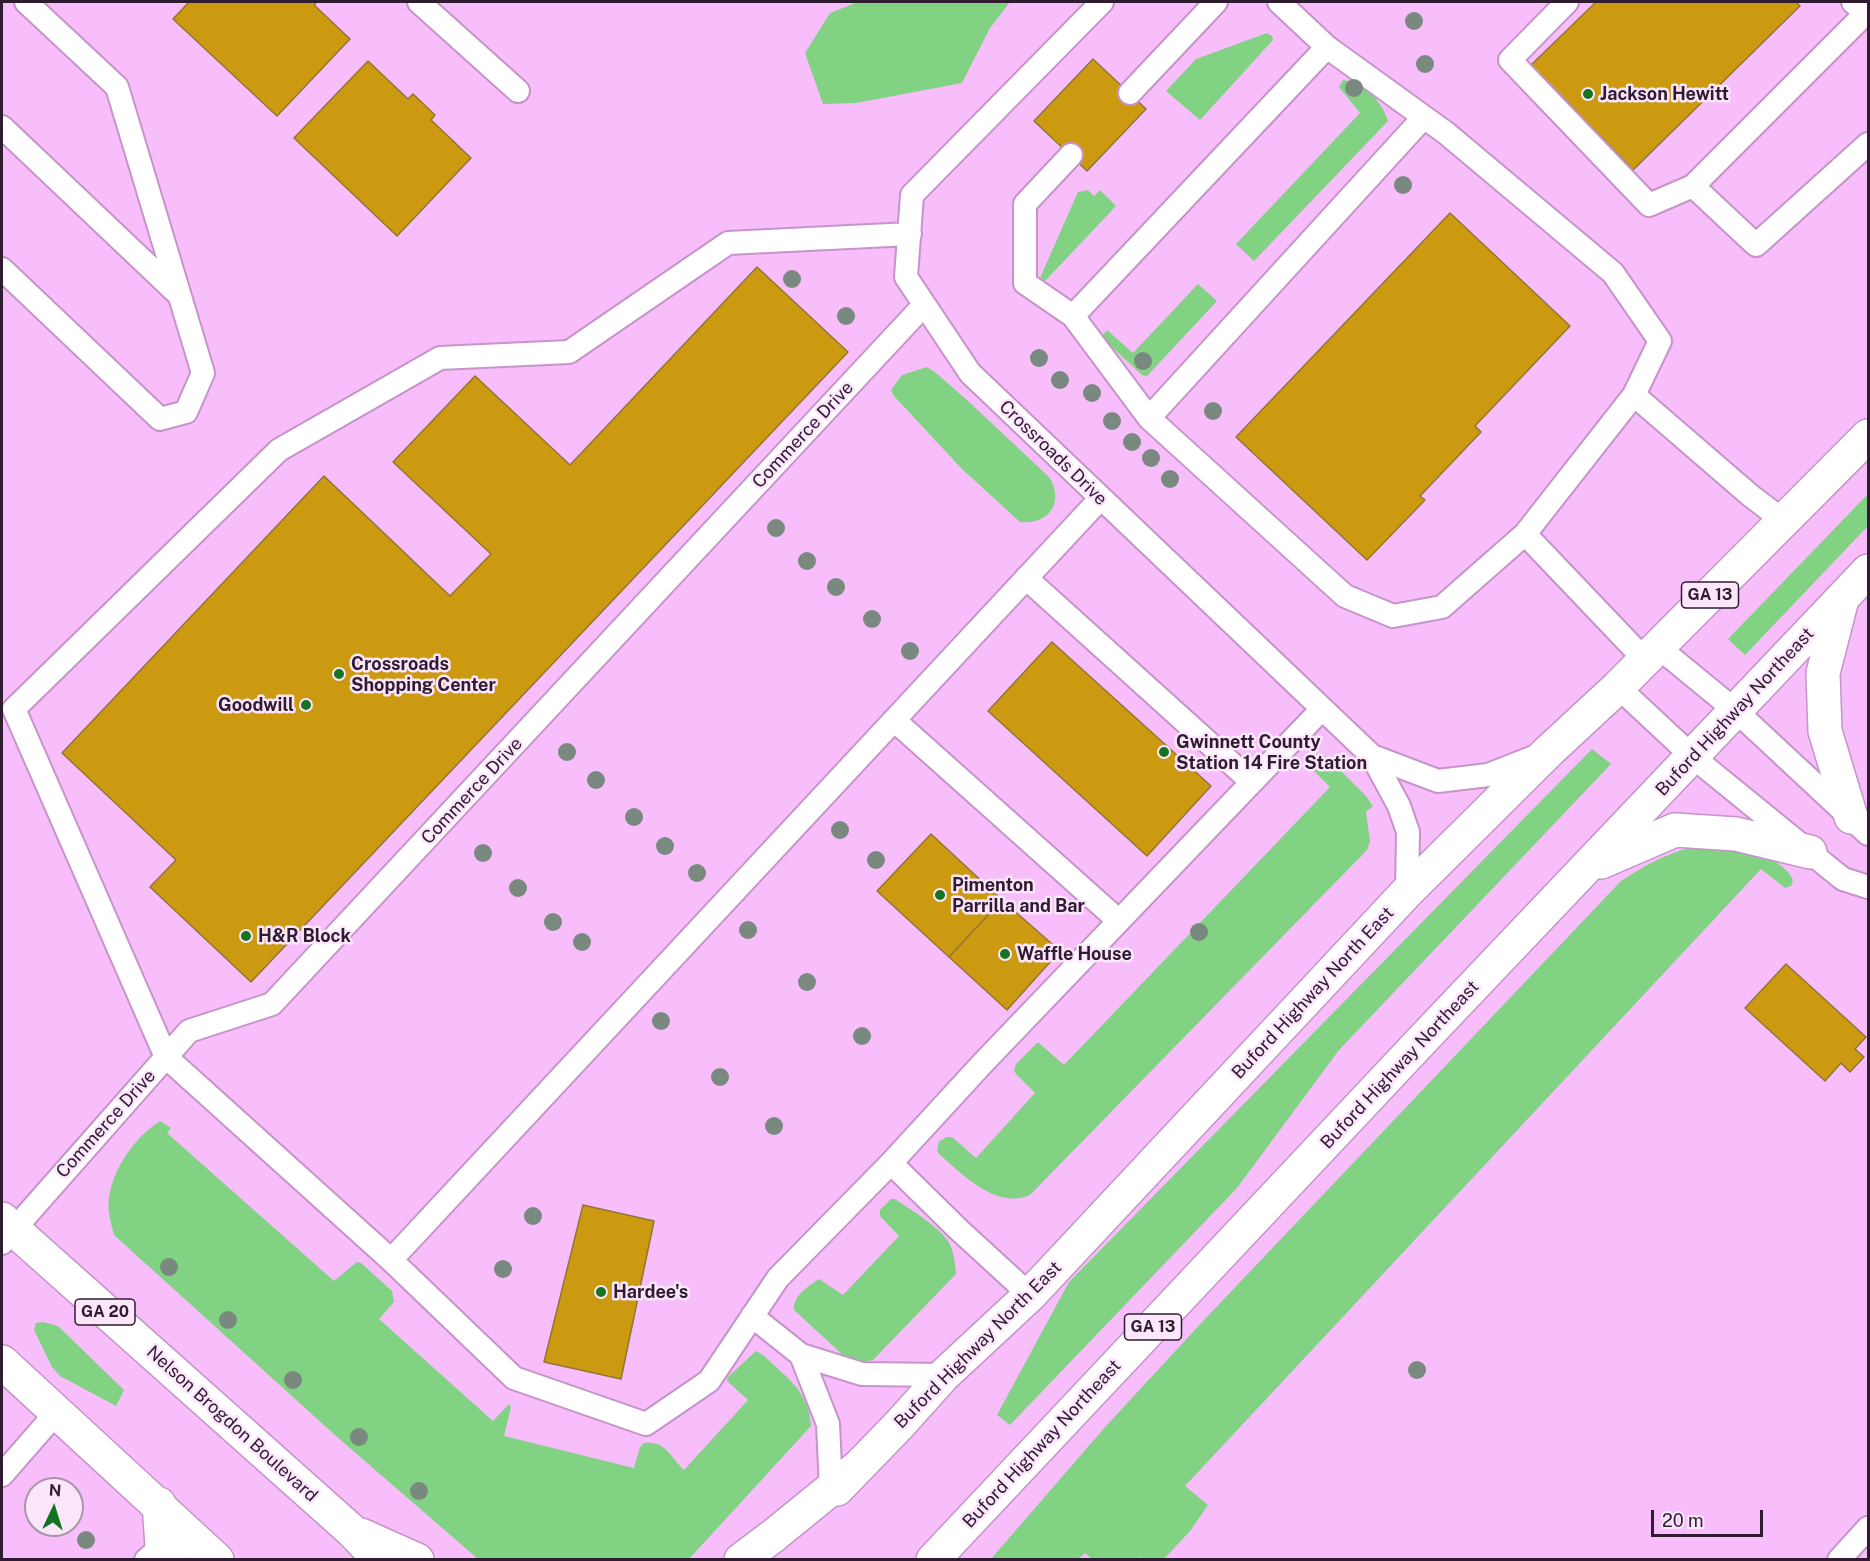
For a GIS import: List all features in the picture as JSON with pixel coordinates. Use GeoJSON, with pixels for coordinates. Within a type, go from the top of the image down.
{"type":"FeatureCollection","features":[{"type":"Feature","properties":{"kind":"main road","name":"Buford Highway North East"},"geometry":{"type":"LineString","coordinates":[[768,1560],[944,1375],[1029,1296],[1407,892],[1549,751],[1618,687],[1869,436]]}},
{"type":"Feature","properties":{"kind":"main road","name":"Buford Highway Northeast"},"geometry":{"type":"LineString","coordinates":[[933,1560],[1426,1036],[1869,571]]}},
{"type":"Feature","properties":{"kind":"main road"},"geometry":{"type":"LineString","coordinates":[[1841,600],[1823,673],[1825,731],[1860,825]]}},
{"type":"Feature","properties":{"kind":"main road"},"geometry":{"type":"LineString","coordinates":[[1588,867],[1675,830],[1736,834],[1810,852]]}},
{"type":"Feature","properties":{"kind":"main road","name":"Nelson Brogdon Boulevard"},"geometry":{"type":"LineString","coordinates":[[5,1231],[352,1531],[381,1560]]}},
{"type":"Feature","properties":{"kind":"main road"},"geometry":{"type":"LineString","coordinates":[[2,1362],[159,1504],[217,1560]]}},
{"type":"Feature","properties":{"kind":"main road"},"geometry":{"type":"LineString","coordinates":[[741,1560],[858,1467]]}},
{"type":"Feature","properties":{"kind":"main road"},"geometry":{"type":"LineString","coordinates":[[159,1504],[160,1555]]}},
{"type":"Feature","properties":{"kind":"main road"},"geometry":{"type":"LineString","coordinates":[[352,1531],[417,1560]]}},
{"type":"Feature","properties":{"kind":"lane"},"geometry":{"type":"LineString","coordinates":[[2,269],[160,419],[186,412],[203,373],[117,87],[26,2]]}},
{"type":"Feature","properties":{"kind":"lane"},"geometry":{"type":"LineString","coordinates":[[419,2],[518,91]]}},
{"type":"Feature","properties":{"kind":"lane","name":"Crossroads Drive"},"geometry":{"type":"LineString","coordinates":[[1102,2],[912,195],[906,277],[970,373],[1372,756],[1399,806],[1408,832],[1407,892]]}},
{"type":"Feature","properties":{"kind":"lane"},"geometry":{"type":"LineString","coordinates":[[1130,93],[1216,2]]}},
{"type":"Feature","properties":{"kind":"lane"},"geometry":{"type":"LineString","coordinates":[[1071,155],[1025,204],[1025,283],[1073,316],[1149,418],[1345,596],[1393,616],[1442,607],[1525,534],[1634,395],[1660,341],[1613,273],[1446,133],[1326,47],[1279,2]]}},
{"type":"Feature","properties":{"kind":"lane"},"geometry":{"type":"LineString","coordinates":[[1567,2],[1510,60],[1649,205],[1693,186],[1863,10]]}},
{"type":"Feature","properties":{"kind":"lane"},"geometry":{"type":"LineString","coordinates":[[1073,316],[1326,47]]}},
{"type":"Feature","properties":{"kind":"lane"},"geometry":{"type":"LineString","coordinates":[[1149,418],[1424,117]]}},
{"type":"Feature","properties":{"kind":"lane"},"geometry":{"type":"LineString","coordinates":[[2,127],[180,294]]}},
{"type":"Feature","properties":{"kind":"lane"},"geometry":{"type":"LineString","coordinates":[[1693,186],[1756,245],[1869,144]]}},
{"type":"Feature","properties":{"kind":"lane"},"geometry":{"type":"LineString","coordinates":[[910,234],[728,243],[569,352],[440,358],[279,450],[14,709],[166,1057],[391,1260],[514,1378],[646,1424],[709,1381],[778,1278],[891,1163],[982,1064],[1322,709]]}},
{"type":"Feature","properties":{"kind":"lane","name":"Commerce Drive"},"geometry":{"type":"LineString","coordinates":[[5,1231],[189,1031],[272,1004],[924,305]]}},
{"type":"Feature","properties":{"kind":"lane"},"geometry":{"type":"LineString","coordinates":[[1634,395],[1751,496],[1784,520]]}},
{"type":"Feature","properties":{"kind":"lane"},"geometry":{"type":"LineString","coordinates":[[391,1260],[1101,498]]}},
{"type":"Feature","properties":{"kind":"lane"},"geometry":{"type":"LineString","coordinates":[[1525,534],[1651,653],[1736,711],[1860,825]]}},
{"type":"Feature","properties":{"kind":"lane"},"geometry":{"type":"LineString","coordinates":[[1026,578],[1252,782]]}},
{"type":"Feature","properties":{"kind":"lane"},"geometry":{"type":"LineString","coordinates":[[1618,687],[1693,758],[1810,852],[1844,879],[1869,887]]}},
{"type":"Feature","properties":{"kind":"lane"},"geometry":{"type":"LineString","coordinates":[[894,720],[1119,921]]}},
{"type":"Feature","properties":{"kind":"lane"},"geometry":{"type":"LineString","coordinates":[[1372,756],[1438,781],[1488,775],[1549,751]]}},
{"type":"Feature","properties":{"kind":"lane"},"geometry":{"type":"LineString","coordinates":[[891,1163],[1029,1296]]}},
{"type":"Feature","properties":{"kind":"lane"},"geometry":{"type":"LineString","coordinates":[[752,1316],[801,1355],[862,1374],[944,1375]]}},
{"type":"Feature","properties":{"kind":"lane"},"geometry":{"type":"LineString","coordinates":[[801,1355],[828,1424],[831,1490]]}},
{"type":"Feature","properties":{"kind":"lane"},"geometry":{"type":"LineString","coordinates":[[2,1475],[56,1413]]}},
{"type":"Feature","properties":{"kind":"lane"},"geometry":{"type":"LineString","coordinates":[[1839,1560],[1869,1528]]}},
{"type":"Feature","properties":{"kind":"shaded area"},"geometry":{"type":"Polygon","coordinates":[[[2,2],[1868,2],[1868,1559],[2,1560],[2,2]]]}},
{"type":"Feature","properties":{"kind":"green space"},"geometry":{"type":"Polygon","coordinates":[[[858,2],[1010,2],[990,28],[962,83],[856,103],[823,104],[805,53],[830,13],[858,2]]]}},
{"type":"Feature","properties":{"kind":"green space"},"geometry":{"type":"Polygon","coordinates":[[[1267,33],[1272,36],[1273,40],[1200,120],[1166,91],[1196,59],[1267,33]]]}},
{"type":"Feature","properties":{"kind":"green space"},"geometry":{"type":"Polygon","coordinates":[[[1343,80],[1358,85],[1371,94],[1377,100],[1388,121],[1254,261],[1236,244],[1360,113],[1339,87],[1343,80]]]}},
{"type":"Feature","properties":{"kind":"green space"},"geometry":{"type":"Polygon","coordinates":[[[1088,190],[1094,196],[1100,190],[1116,206],[1046,280],[1042,281],[1040,278],[1078,192],[1088,190]]]}},
{"type":"Feature","properties":{"kind":"green space"},"geometry":{"type":"Polygon","coordinates":[[[1198,284],[1217,301],[1147,376],[1142,375],[1101,337],[1107,330],[1133,353],[1198,284]]]}},
{"type":"Feature","properties":{"kind":"green space"},"geometry":{"type":"Polygon","coordinates":[[[927,367],[968,401],[1049,477],[1054,486],[1055,503],[1046,516],[1039,520],[1020,522],[962,469],[894,396],[891,390],[902,375],[927,367]]]}},
{"type":"Feature","properties":{"kind":"green space"},"geometry":{"type":"Polygon","coordinates":[[[1868,494],[1868,526],[1745,655],[1728,639],[1868,494]]]}},
{"type":"Feature","properties":{"kind":"green space"},"geometry":{"type":"Polygon","coordinates":[[[1592,749],[1611,764],[1339,1050],[1237,1188],[1010,1425],[997,1415],[1069,1282],[1592,749]]]}},
{"type":"Feature","properties":{"kind":"green space"},"geometry":{"type":"Polygon","coordinates":[[[1309,754],[1321,754],[1327,757],[1373,806],[1366,812],[1370,841],[1367,850],[1030,1195],[1005,1198],[992,1194],[958,1171],[939,1154],[937,1150],[939,1141],[952,1137],[976,1158],[1035,1093],[1016,1074],[1014,1070],[1016,1064],[1039,1043],[1064,1065],[1330,787],[1309,766],[1307,761],[1309,754]]]}},
{"type":"Feature","properties":{"kind":"green space"},"geometry":{"type":"Polygon","coordinates":[[[1697,846],[1736,850],[1764,857],[1787,870],[1793,880],[1791,886],[1785,888],[1761,869],[1185,1486],[1208,1505],[1190,1531],[1164,1559],[1141,1557],[1137,1559],[1092,1559],[1085,1553],[1078,1559],[990,1560],[1106,1426],[1204,1320],[1621,881],[1658,860],[1697,846]]]}},
{"type":"Feature","properties":{"kind":"green space"},"geometry":{"type":"Polygon","coordinates":[[[160,1121],[171,1128],[167,1133],[334,1281],[357,1262],[392,1291],[394,1302],[379,1319],[493,1421],[509,1404],[511,1407],[504,1436],[634,1468],[640,1447],[644,1443],[657,1444],[667,1450],[684,1470],[748,1400],[727,1381],[728,1377],[756,1351],[788,1378],[801,1394],[806,1403],[811,1426],[689,1559],[478,1559],[336,1436],[114,1235],[109,1203],[115,1176],[134,1144],[160,1121]]]}},
{"type":"Feature","properties":{"kind":"green space"},"geometry":{"type":"Polygon","coordinates":[[[891,1199],[895,1199],[916,1213],[943,1235],[952,1249],[956,1274],[873,1360],[862,1362],[845,1357],[794,1310],[794,1305],[802,1292],[819,1279],[843,1295],[899,1236],[880,1216],[880,1210],[891,1199]]]}},
{"type":"Feature","properties":{"kind":"green space"},"geometry":{"type":"Polygon","coordinates":[[[43,1322],[58,1326],[124,1390],[116,1406],[60,1376],[52,1367],[34,1330],[36,1323],[43,1322]]]}},
{"type":"Feature","properties":{"kind":"building"},"geometry":{"type":"Polygon","coordinates":[[[189,2],[317,2],[314,5],[350,39],[277,116],[173,19],[189,2]]]}},
{"type":"Feature","properties":{"kind":"building"},"geometry":{"type":"Polygon","coordinates":[[[1596,2],[1796,2],[1800,6],[1633,170],[1531,65],[1596,2]]]}},
{"type":"Feature","properties":{"kind":"building"},"geometry":{"type":"Polygon","coordinates":[[[1093,59],[1146,109],[1087,171],[1034,121],[1093,59]]]}},
{"type":"Feature","properties":{"kind":"building"},"geometry":{"type":"Polygon","coordinates":[[[368,61],[408,99],[413,94],[435,115],[431,120],[471,158],[397,236],[294,138],[368,61]]]}},
{"type":"Feature","properties":{"kind":"building"},"geometry":{"type":"Polygon","coordinates":[[[1450,213],[1570,326],[1475,426],[1481,432],[1420,496],[1425,500],[1367,560],[1236,437],[1450,213]]]}},
{"type":"Feature","properties":{"kind":"building","name":"Crossroads Shopping Center"},"geometry":{"type":"Polygon","coordinates":[[[757,267],[848,352],[251,982],[150,887],[176,860],[62,753],[324,476],[450,596],[491,554],[393,462],[475,376],[570,465],[757,267]]]}},
{"type":"Feature","properties":{"kind":"building"},"geometry":{"type":"Polygon","coordinates":[[[1052,642],[1211,786],[1147,856],[988,711],[1052,642]]]}},
{"type":"Feature","properties":{"kind":"building","name":"Pimenton Parrilla and Bar"},"geometry":{"type":"Polygon","coordinates":[[[931,834],[1002,900],[949,957],[877,891],[931,834]]]}},
{"type":"Feature","properties":{"kind":"building","name":"Waffle House"},"geometry":{"type":"Polygon","coordinates":[[[1002,900],[1060,951],[1007,1010],[949,957],[1002,900]]]}},
{"type":"Feature","properties":{"kind":"building"},"geometry":{"type":"Polygon","coordinates":[[[1786,964],[1866,1037],[1855,1049],[1864,1057],[1850,1072],[1841,1063],[1825,1081],[1745,1008],[1786,964]]]}},
{"type":"Feature","properties":{"kind":"building","name":"Hardee's"},"geometry":{"type":"Polygon","coordinates":[[[583,1205],[654,1221],[621,1379],[544,1362],[583,1205]]]}},
{"type":"Feature","properties":{"kind":"place","name":"Jackson Hewitt"},"geometry":{"type":"Point","coordinates":[1588,94]}},
{"type":"Feature","properties":{"kind":"place","name":"Crossroads Shopping Center"},"geometry":{"type":"Point","coordinates":[339,674]}},
{"type":"Feature","properties":{"kind":"place","name":"Goodwill"},"geometry":{"type":"Point","coordinates":[306,705]}},
{"type":"Feature","properties":{"kind":"place","name":"Gwinnett County Station 14 Fire Station"},"geometry":{"type":"Point","coordinates":[1164,752]}},
{"type":"Feature","properties":{"kind":"place","name":"Pimenton Parrilla and Bar"},"geometry":{"type":"Point","coordinates":[940,895]}},
{"type":"Feature","properties":{"kind":"place","name":"H&R Block"},"geometry":{"type":"Point","coordinates":[246,936]}},
{"type":"Feature","properties":{"kind":"place","name":"Waffle House"},"geometry":{"type":"Point","coordinates":[1005,954]}},
{"type":"Feature","properties":{"kind":"place","name":"Hardee's"},"geometry":{"type":"Point","coordinates":[601,1292]}}]}
